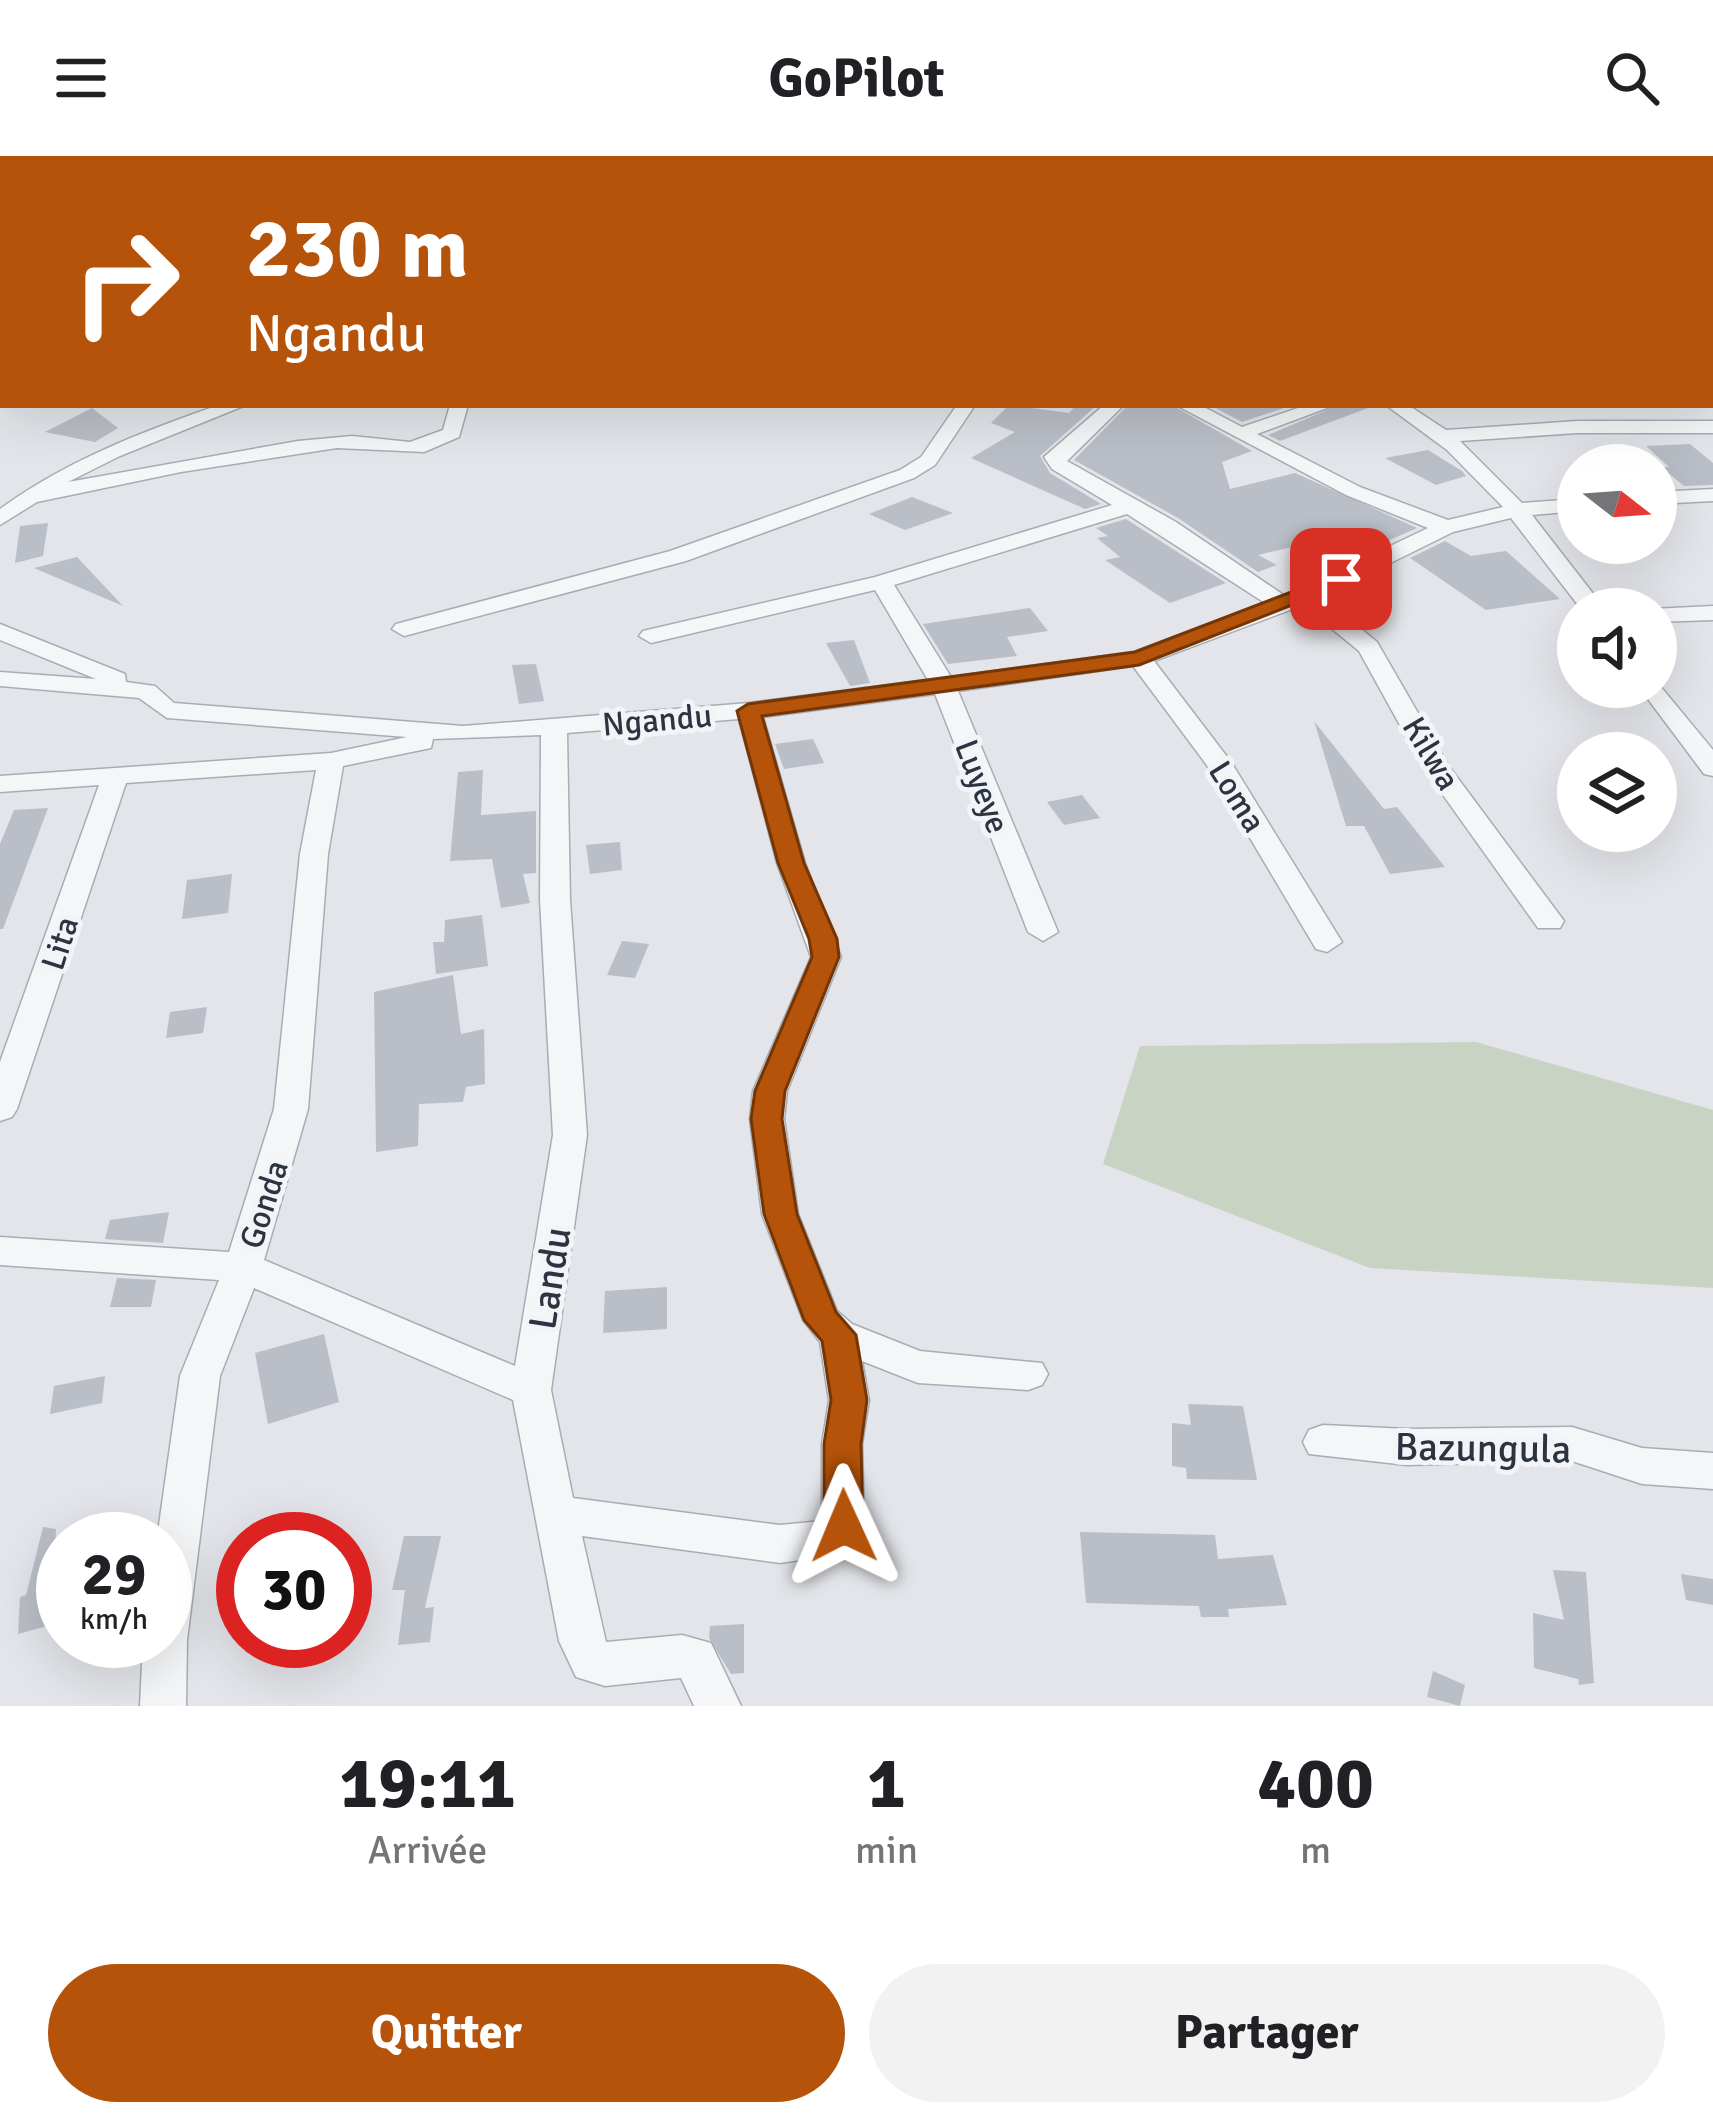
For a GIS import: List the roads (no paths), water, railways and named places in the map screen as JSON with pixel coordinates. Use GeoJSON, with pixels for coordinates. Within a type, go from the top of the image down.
{"type":"FeatureCollection","features":[{"type":"Feature","properties":{"kind":"street"},"geometry":{"type":"LineString","coordinates":[[0,519],[99,454],[229,408]]}},
{"type":"Feature","properties":{"kind":"street"},"geometry":{"type":"LineString","coordinates":[[27,498],[160,468],[337,442],[426,448],[452,433],[458,408]]}},
{"type":"Feature","properties":{"kind":"street"},"geometry":{"type":"LineString","coordinates":[[404,629],[678,556],[907,474],[928,461],[964,408]]}},
{"type":"Feature","properties":{"kind":"street","name":"Kilwa"},"geometry":{"type":"LineString","coordinates":[[1111,408],[1054,457],[1059,465],[1369,647],[1436,766],[1549,921]]}},
{"type":"Feature","properties":{"kind":"street"},"geometry":{"type":"LineString","coordinates":[[1190,408],[1353,491],[1446,527]]}},
{"type":"Feature","properties":{"kind":"street"},"geometry":{"type":"LineString","coordinates":[[1242,433],[1317,408]]}},
{"type":"Feature","properties":{"kind":"street"},"geometry":{"type":"LineString","coordinates":[[1401,408],[1444,436],[1518,510],[1577,588]]}},
{"type":"Feature","properties":{"kind":"street"},"geometry":{"type":"LineString","coordinates":[[1444,436],[1577,427],[1713,427]]}},
{"type":"Feature","properties":{"kind":"street"},"geometry":{"type":"LineString","coordinates":[[1677,497],[1713,495]]}},
{"type":"Feature","properties":{"kind":"street"},"geometry":{"type":"LineString","coordinates":[[651,636],[880,581],[1129,507]]}},
{"type":"Feature","properties":{"kind":"street","name":"Ngandu"},"geometry":{"type":"LineString","coordinates":[[0,679],[146,691],[167,710],[463,734],[748,711],[1139,658],[1294,601],[1446,527],[1518,510],[1557,507]]}},
{"type":"Feature","properties":{"kind":"street","name":"Luyeye"},"geometry":{"type":"LineString","coordinates":[[880,581],[943,684],[1043,932]]}},
{"type":"Feature","properties":{"kind":"street"},"geometry":{"type":"LineString","coordinates":[[1677,614],[1713,613]]}},
{"type":"Feature","properties":{"kind":"street"},"geometry":{"type":"LineString","coordinates":[[0,631],[146,691]]}},
{"type":"Feature","properties":{"kind":"street","name":"Loma"},"geometry":{"type":"LineString","coordinates":[[1139,658],[1218,762],[1327,942]]}},
{"type":"Feature","properties":{"kind":"street"},"geometry":{"type":"LineString","coordinates":[[1667,708],[1713,768]]}},
{"type":"Feature","properties":{"kind":"street"},"geometry":{"type":"LineString","coordinates":[[748,711],[791,863],[826,957],[770,1091],[767,1119],[780,1214],[822,1320],[838,1335],[919,1366],[1028,1374]]}},
{"type":"Feature","properties":{"kind":"street","name":"Landu"},"geometry":{"type":"LineString","coordinates":[[554,728],[555,900],[570,1135],[531,1390],[580,1641],[592,1662],[611,1667],[678,1654],[695,1658],[718,1706]]}},
{"type":"Feature","properties":{"kind":"street"},"geometry":{"type":"LineString","coordinates":[[0,784],[331,761],[463,734]]}},
{"type":"Feature","properties":{"kind":"street","name":"Gonda"},"geometry":{"type":"LineString","coordinates":[[182,1512],[200,1376],[243,1268],[291,1109],[314,854],[331,761]]}},
{"type":"Feature","properties":{"kind":"street","name":"Lita"},"geometry":{"type":"LineString","coordinates":[[0,1108],[6,1072],[115,777]]}},
{"type":"Feature","properties":{"kind":"street"},"geometry":{"type":"LineString","coordinates":[[0,1251],[243,1268],[531,1390]]}},
{"type":"Feature","properties":{"kind":"street"},"geometry":{"type":"LineString","coordinates":[[554,1514],[780,1544],[833,1539],[844,1526],[842,1444],[849,1400],[838,1335]]}},
{"type":"Feature","properties":{"kind":"street","name":"Bazungula"},"geometry":{"type":"LineString","coordinates":[[1323,1442],[1407,1447],[1572,1444],[1642,1466],[1713,1471]]}},
{"type":"Feature","properties":{"kind":"street","name":"Gonda"},"geometry":{"type":"LineString","coordinates":[[163,1706],[164,1668]]}}]}
